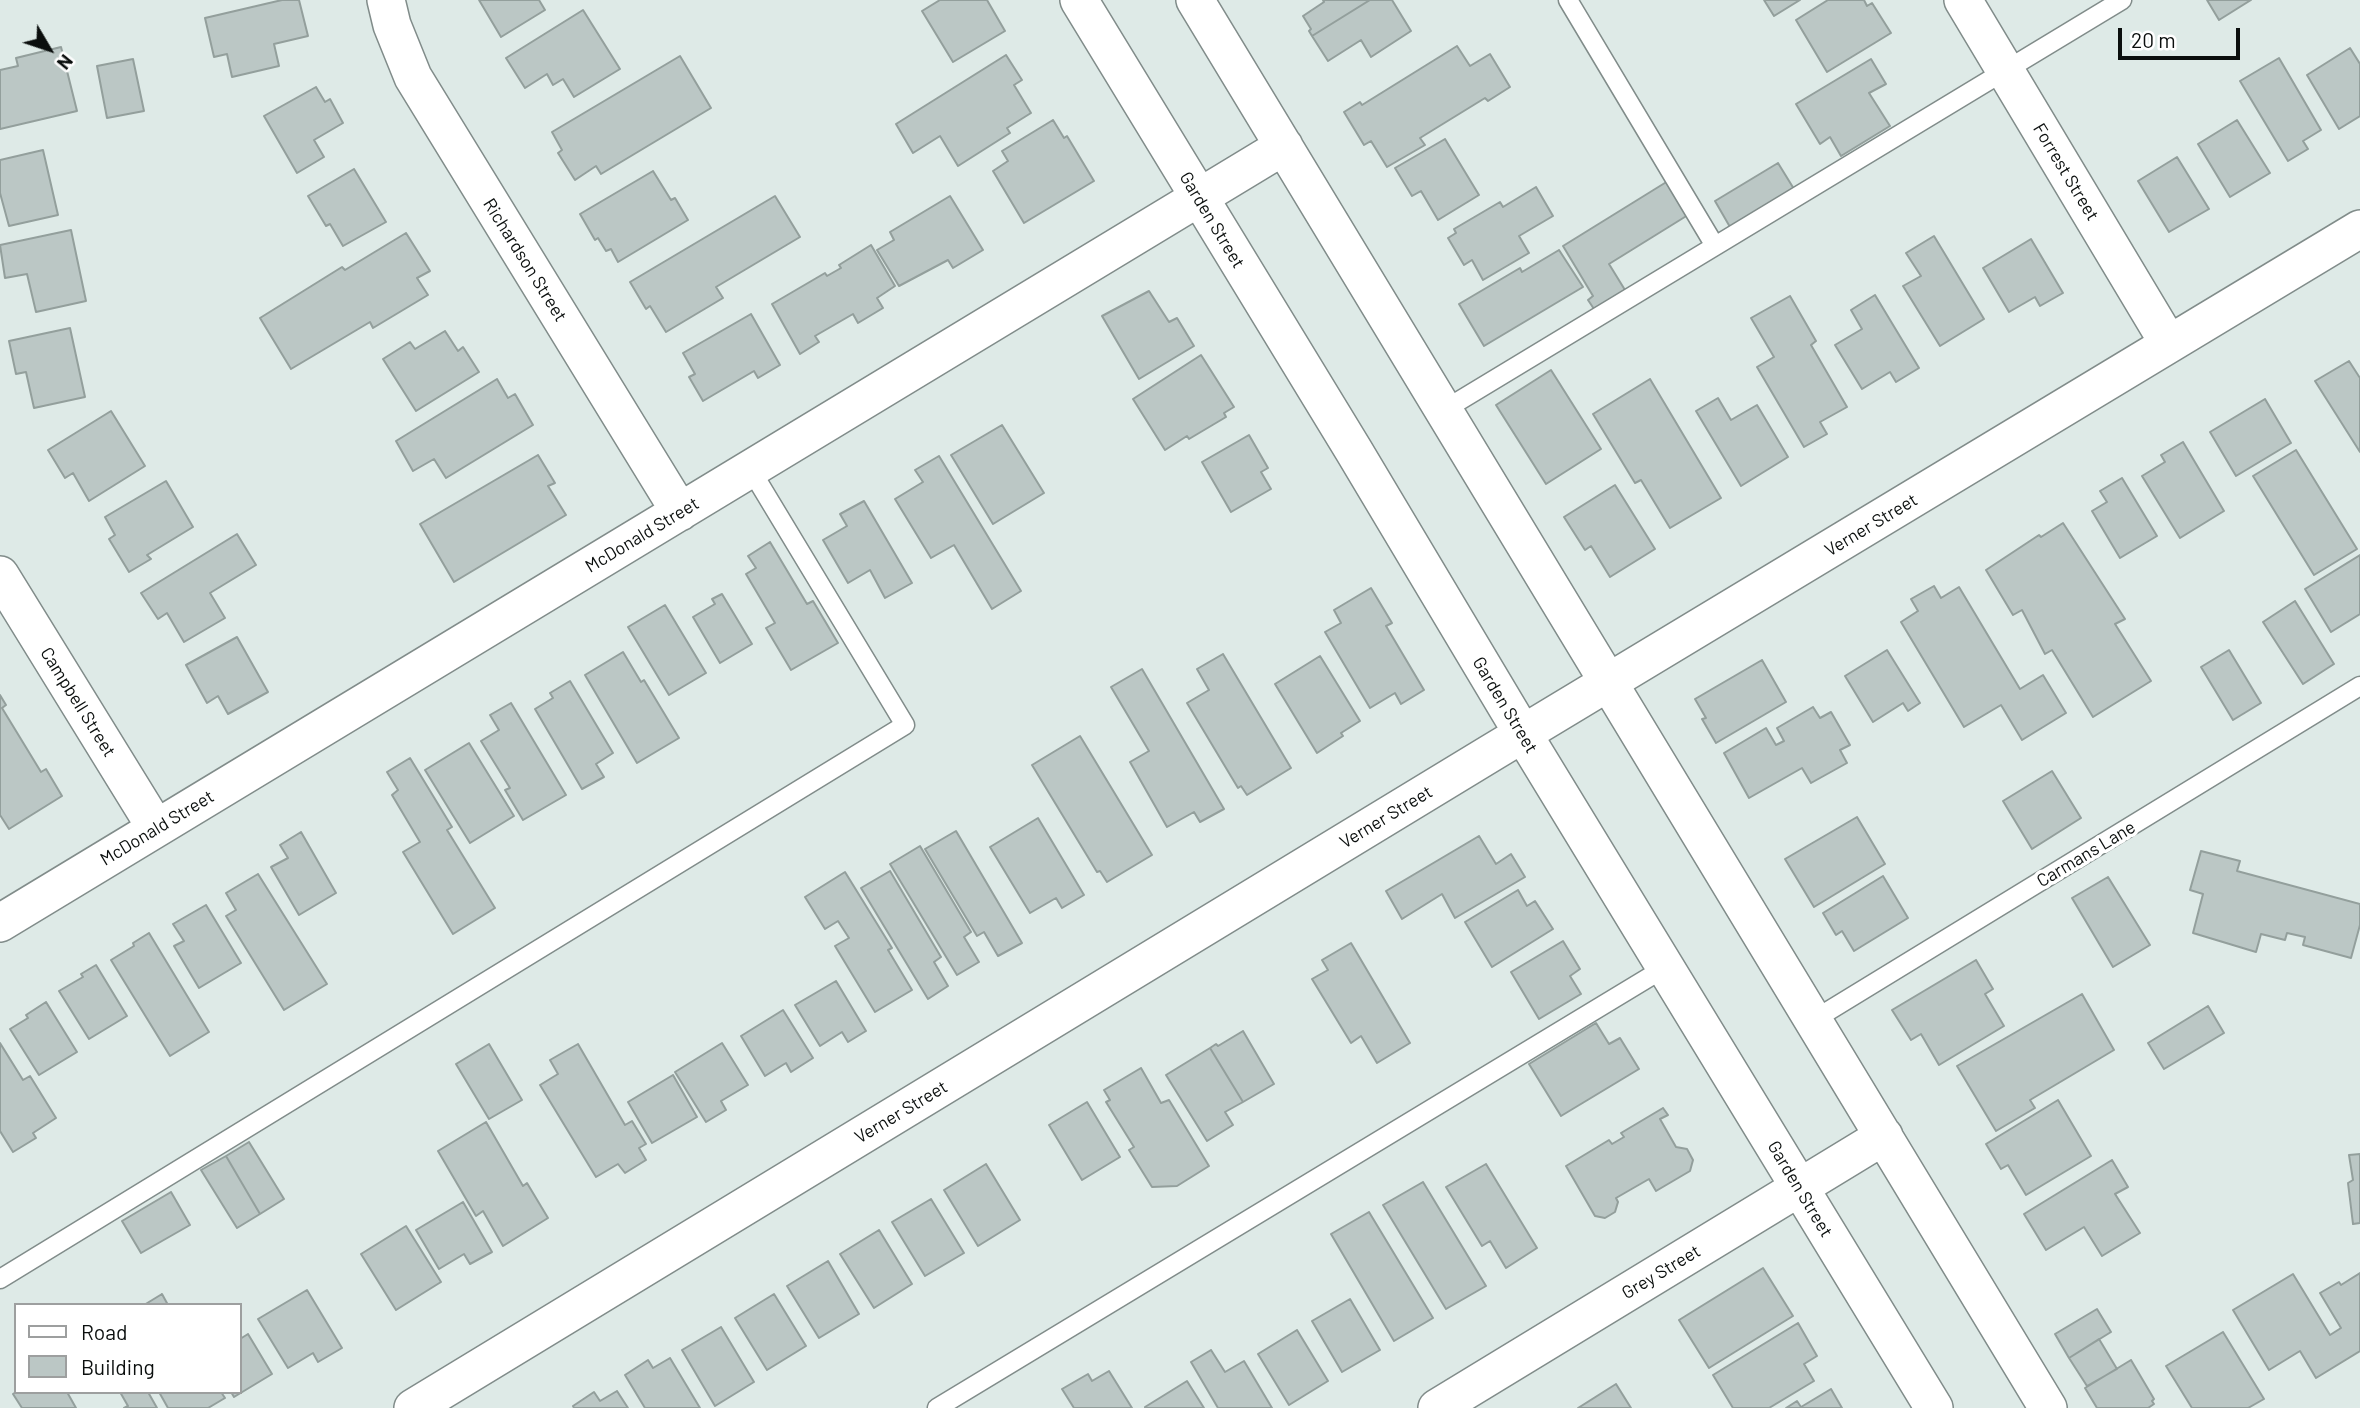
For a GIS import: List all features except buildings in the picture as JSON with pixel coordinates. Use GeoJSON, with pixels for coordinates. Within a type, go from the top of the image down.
{"type":"FeatureCollection","features":[{"type":"Feature","properties":{"kind":"street","name":"Richardson Street"},"geometry":{"type":"LineString","coordinates":[[386,0],[392,26],[413,77],[680,512]]}},
{"type":"Feature","properties":{"kind":"street","name":"Garden Street"},"geometry":{"type":"LineString","coordinates":[[1079,0],[1934,1408]]}},
{"type":"Feature","properties":{"kind":"street"},"geometry":{"type":"LineString","coordinates":[[1195,0],[2048,1408]]}},
{"type":"Feature","properties":{"kind":"street","name":"Forrest Street"},"geometry":{"type":"LineString","coordinates":[[1963,0],[2169,344]]}},
{"type":"Feature","properties":{"kind":"street","name":"McDonald Street"},"geometry":{"type":"LineString","coordinates":[[0,923],[1284,146]]}},
{"type":"Feature","properties":{"kind":"street","name":"Verner Street"},"geometry":{"type":"LineString","coordinates":[[413,1408],[2360,229]]}},
{"type":"Feature","properties":{"kind":"street","name":"Campbell Street"},"geometry":{"type":"LineString","coordinates":[[0,575],[156,828]]}},
{"type":"Feature","properties":{"kind":"street","name":"Grey Street"},"geometry":{"type":"LineString","coordinates":[[1437,1408],[1884,1136]]}},
{"type":"Feature","properties":{"kind":"lane"},"geometry":{"type":"LineString","coordinates":[[1568,0],[1715,246]]}},
{"type":"Feature","properties":{"kind":"lane"},"geometry":{"type":"LineString","coordinates":[[1444,410],[2122,0]]}},
{"type":"Feature","properties":{"kind":"lane"},"geometry":{"type":"LineString","coordinates":[[0,1279],[905,726],[751,470]]}},
{"type":"Feature","properties":{"kind":"lane","name":"Carmans Lane"},"geometry":{"type":"LineString","coordinates":[[1812,1021],[2360,687]]}},
{"type":"Feature","properties":{"kind":"lane"},"geometry":{"type":"LineString","coordinates":[[937,1408],[1665,967]]}}]}
